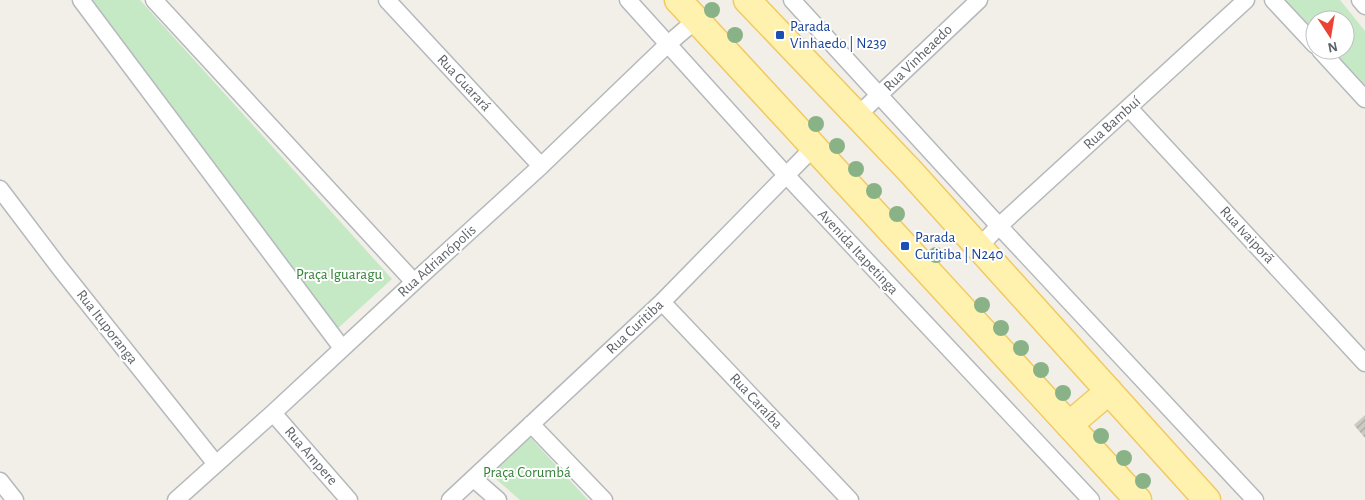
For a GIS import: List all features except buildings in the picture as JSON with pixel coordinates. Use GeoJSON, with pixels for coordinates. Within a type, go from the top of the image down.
{"type":"FeatureCollection","features":[{"type":"Feature","properties":{"kind":"main road"},"geometry":{"type":"LineString","coordinates":[[678,0],[1138,500]]}},
{"type":"Feature","properties":{"kind":"main road"},"geometry":{"type":"LineString","coordinates":[[747,0],[910,171],[1207,500]]}},
{"type":"Feature","properties":{"kind":"main road"},"geometry":{"type":"LineString","coordinates":[[1069,425],[1109,391]]}},
{"type":"Feature","properties":{"kind":"street"},"geometry":{"type":"LineString","coordinates":[[81,0],[342,348]]}},
{"type":"Feature","properties":{"kind":"street"},"geometry":{"type":"LineString","coordinates":[[154,0],[414,282]]}},
{"type":"Feature","properties":{"kind":"street","name":"Rua Guarará"},"geometry":{"type":"LineString","coordinates":[[387,0],[541,166]]}},
{"type":"Feature","properties":{"kind":"street","name":"Avenida Itapetinga"},"geometry":{"type":"LineString","coordinates":[[628,0],[787,176],[1091,500]]}},
{"type":"Feature","properties":{"kind":"street"},"geometry":{"type":"LineString","coordinates":[[792,0],[999,226],[1255,500]]}},
{"type":"Feature","properties":{"kind":"street","name":"Rua Vinheaedo"},"geometry":{"type":"LineString","coordinates":[[857,116],[979,0]]}},
{"type":"Feature","properties":{"kind":"street","name":"Rua Bambuí"},"geometry":{"type":"LineString","coordinates":[[979,247],[999,226],[1246,0]]}},
{"type":"Feature","properties":{"kind":"street"},"geometry":{"type":"LineString","coordinates":[[1274,0],[1305,34]]}},
{"type":"Feature","properties":{"kind":"street"},"geometry":{"type":"LineString","coordinates":[[1360,0],[1365,6]]}},
{"type":"Feature","properties":{"kind":"street","name":"Rua Adrianópolis"},"geometry":{"type":"LineString","coordinates":[[176,500],[541,166],[668,44],[696,20]]}},
{"type":"Feature","properties":{"kind":"street"},"geometry":{"type":"LineString","coordinates":[[1329,60],[1365,99]]}},
{"type":"Feature","properties":{"kind":"street","name":"Rua Ivaiporã"},"geometry":{"type":"LineString","coordinates":[[1129,108],[1365,362]]}},
{"type":"Feature","properties":{"kind":"street","name":"Rua Curitiba"},"geometry":{"type":"LineString","coordinates":[[450,500],[662,302],[814,147]]}},
{"type":"Feature","properties":{"kind":"street","name":"Rua Ituporanga"},"geometry":{"type":"LineString","coordinates":[[0,189],[60,268],[216,464]]}},
{"type":"Feature","properties":{"kind":"street","name":"Rua Caraíba"},"geometry":{"type":"LineString","coordinates":[[662,302],[850,500]]}},
{"type":"Feature","properties":{"kind":"street","name":"Rua Ampere"},"geometry":{"type":"LineString","coordinates":[[273,413],[349,500]]}},
{"type":"Feature","properties":{"kind":"street"},"geometry":{"type":"LineString","coordinates":[[531,424],[604,500]]}},
{"type":"Feature","properties":{"kind":"street"},"geometry":{"type":"LineString","coordinates":[[474,479],[498,500]]}},
{"type":"Feature","properties":{"kind":"street"},"geometry":{"type":"LineString","coordinates":[[0,481],[15,500]]}},
{"type":"Feature","properties":{"kind":"green space","name":"Praça Iguaragu"},"geometry":{"type":"Polygon","coordinates":[[[92,0],[140,0],[392,279],[336,330],[92,0]]]}},
{"type":"Feature","properties":{"kind":"green space"},"geometry":{"type":"Polygon","coordinates":[[[1284,0],[1340,0],[1348,10],[1305,10],[1305,22],[1284,0]]]}},
{"type":"Feature","properties":{"kind":"green space"},"geometry":{"type":"Polygon","coordinates":[[[1355,19],[1365,31],[1365,85],[1341,60],[1355,60],[1355,19]]]}},
{"type":"Feature","properties":{"kind":"green space","name":"Praça Corumbá"},"geometry":{"type":"Polygon","coordinates":[[[529,436],[588,500],[520,500],[487,471],[529,436]]]}},
{"type":"Feature","properties":{"kind":"place","name":"Parada Vinhaedo | N239"},"geometry":{"type":"Point","coordinates":[780,35]}},
{"type":"Feature","properties":{"kind":"place","name":"Parada Curitiba | N240"},"geometry":{"type":"Point","coordinates":[905,246]}}]}
